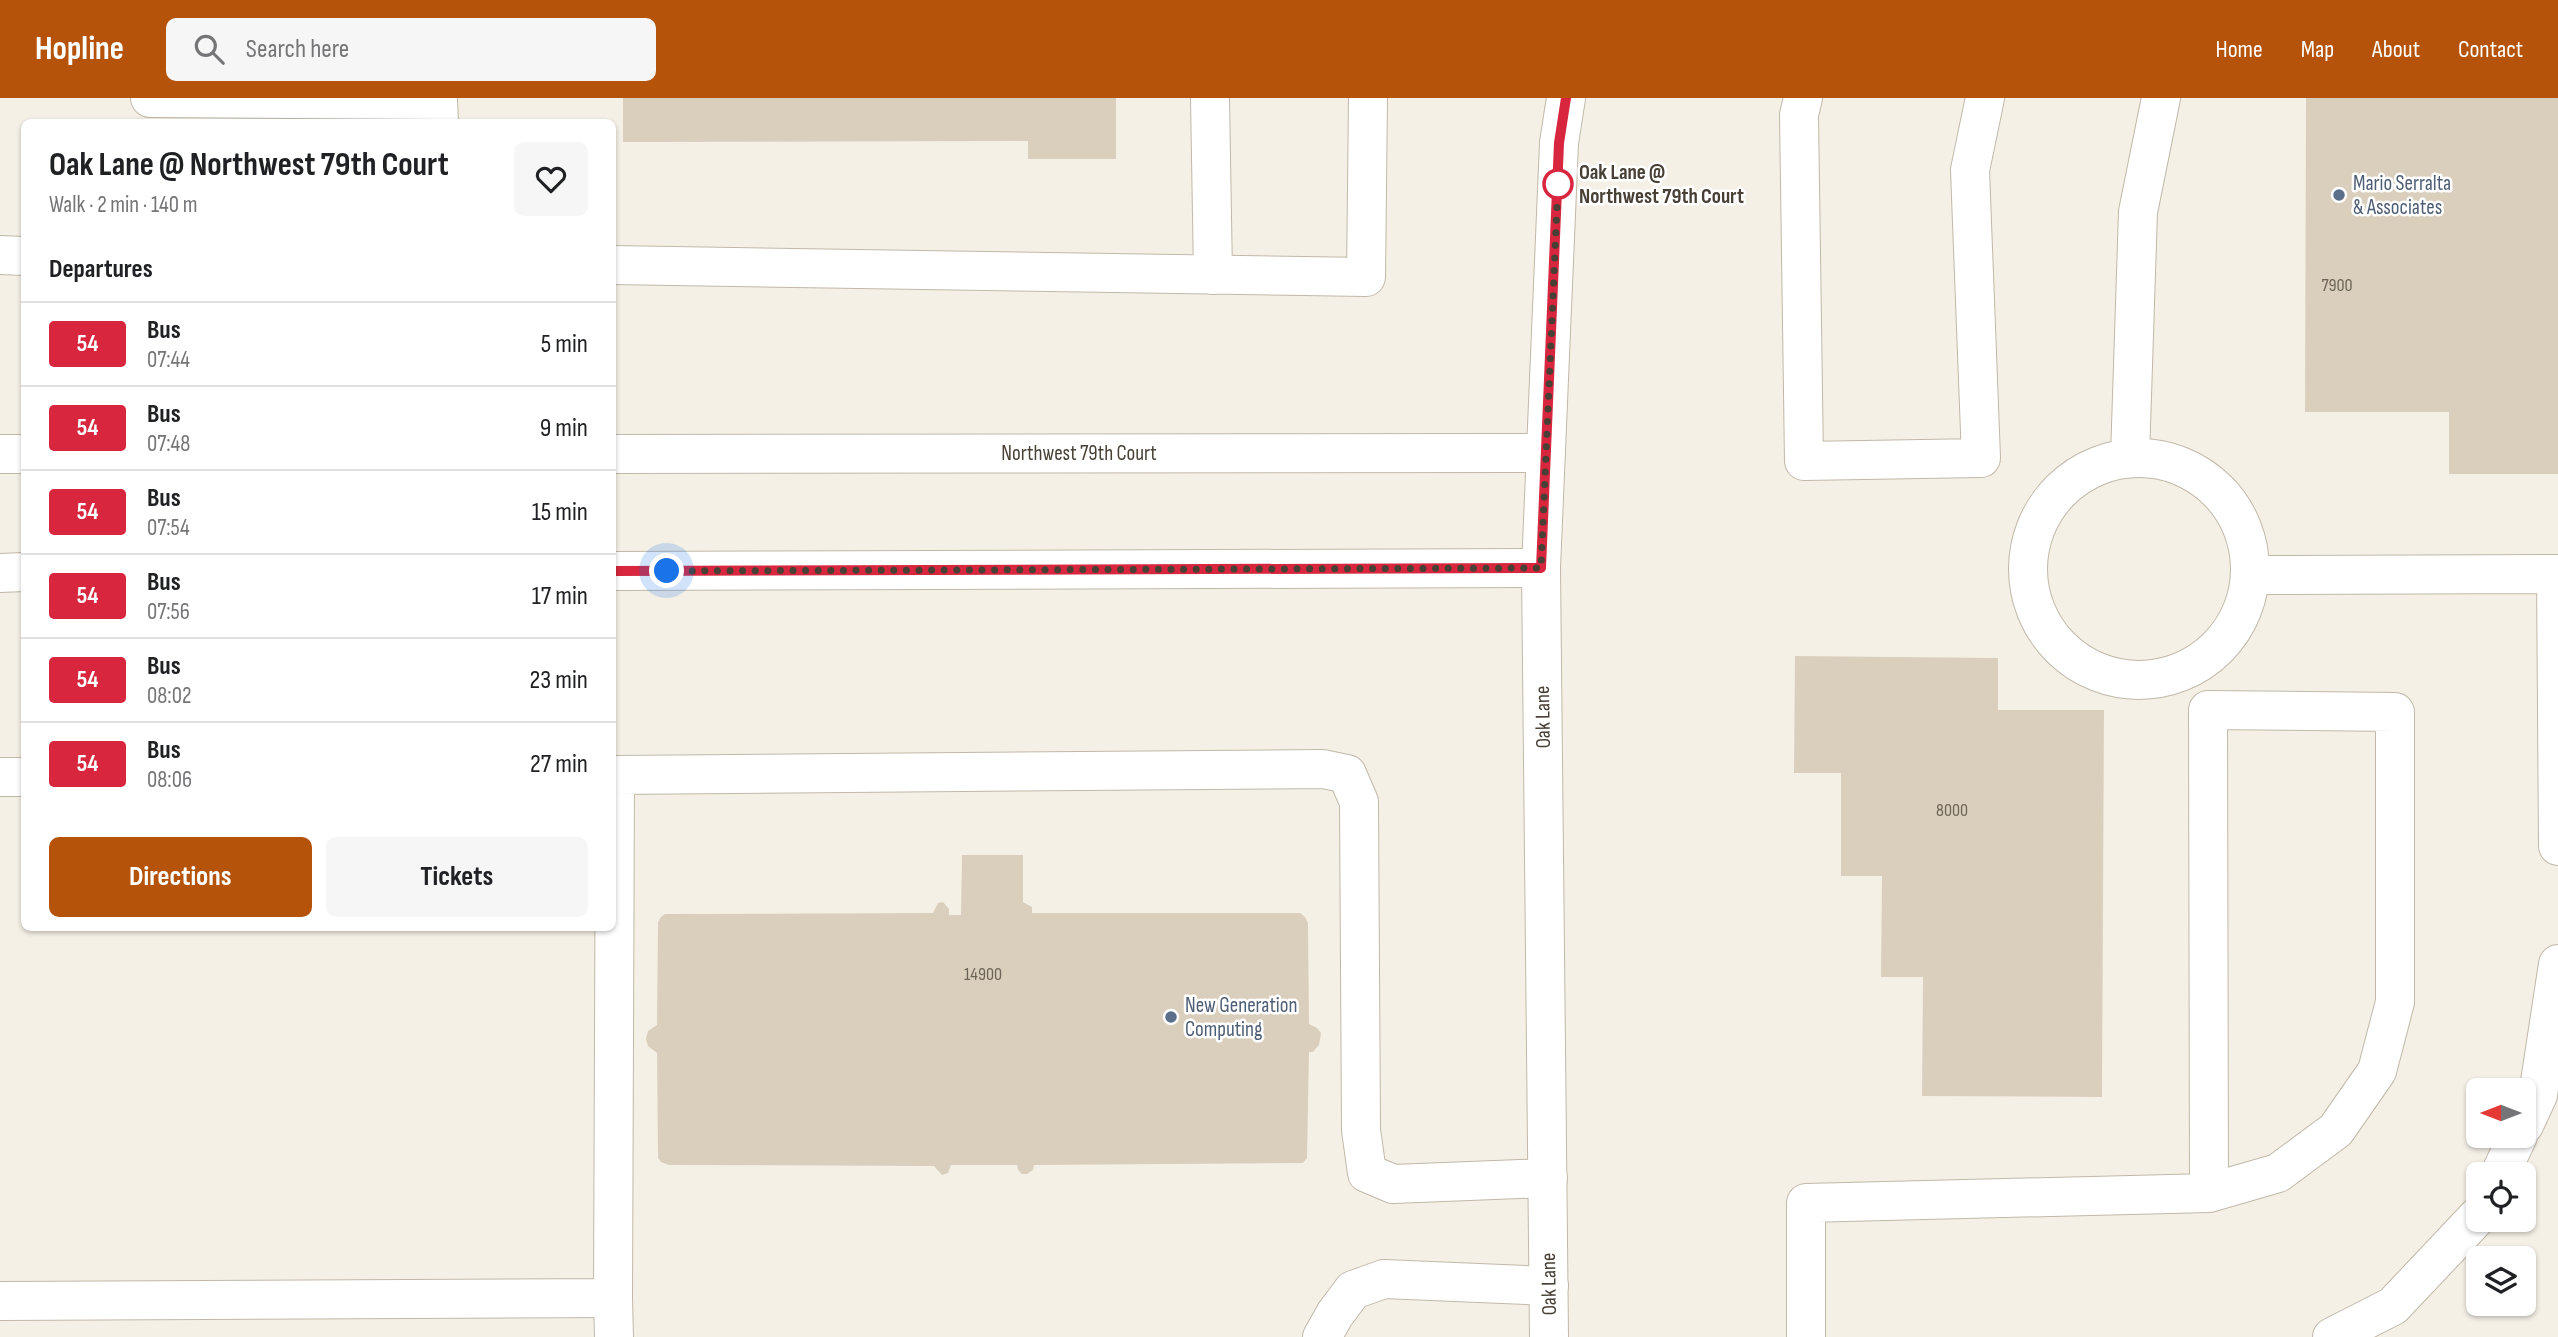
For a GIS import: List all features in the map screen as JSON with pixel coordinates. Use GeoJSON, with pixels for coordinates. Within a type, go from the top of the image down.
{"type":"FeatureCollection","features":[{"type":"Feature","properties":{"kind":"street"},"geometry":{"type":"LineString","coordinates":[[150,98],[438,100],[439,119]]}},
{"type":"Feature","properties":{"kind":"street"},"geometry":{"type":"LineString","coordinates":[[1210,98],[1213,275]]}},
{"type":"Feature","properties":{"kind":"street"},"geometry":{"type":"LineString","coordinates":[[616,265],[1366,277],[1368,98]]}},
{"type":"Feature","properties":{"kind":"street","name":"Oak Lane"},"geometry":{"type":"LineString","coordinates":[[1549,1337],[1541,568],[1559,143],[1566,98]]}},
{"type":"Feature","properties":{"kind":"street"},"geometry":{"type":"LineString","coordinates":[[1803,98],[1799,115],[1804,461],[1981,458],[1970,170],[1985,98]]}},
{"type":"Feature","properties":{"kind":"street"},"geometry":{"type":"LineString","coordinates":[[2130,457],[2138,212],[2161,98]]}},
{"type":"Feature","properties":{"kind":"street"},"geometry":{"type":"LineString","coordinates":[[0,256],[21,256]]}},
{"type":"Feature","properties":{"kind":"street","name":"Northwest 79th Court"},"geometry":{"type":"LineString","coordinates":[[616,454],[1546,453]]}},
{"type":"Feature","properties":{"kind":"street"},"geometry":{"type":"LineString","coordinates":[[0,454],[21,454]]}},
{"type":"Feature","properties":{"kind":"street"},"geometry":{"type":"LineString","coordinates":[[2130,457],[2161,459],[2192,469],[2218,489],[2236,514],[2248,544],[2250,575],[2244,607],[2228,635],[2207,658],[2179,674],[2148,681],[2116,678],[2086,667],[2061,648],[2041,623],[2030,593],[2028,561],[2034,530],[2049,502],[2071,479],[2099,464],[2130,457]]}},
{"type":"Feature","properties":{"kind":"street"},"geometry":{"type":"LineString","coordinates":[[616,571],[1541,568]]}},
{"type":"Feature","properties":{"kind":"street"},"geometry":{"type":"LineString","coordinates":[[0,572],[21,572]]}},
{"type":"Feature","properties":{"kind":"street"},"geometry":{"type":"LineString","coordinates":[[2250,575],[2557,574],[2558,846]]}},
{"type":"Feature","properties":{"kind":"street"},"geometry":{"type":"LineString","coordinates":[[1806,1337],[1806,1203],[2209,1193],[2278,1172],[2336,1130],[2377,1071],[2395,1002],[2395,712],[2208,710],[2209,1193]]}},
{"type":"Feature","properties":{"kind":"street"},"geometry":{"type":"LineString","coordinates":[[616,775],[1309,769],[1347,774],[1359,802],[1361,1130],[1367,1173],[1393,1184],[1548,1178]]}},
{"type":"Feature","properties":{"kind":"street"},"geometry":{"type":"LineString","coordinates":[[0,777],[21,777]]}},
{"type":"Feature","properties":{"kind":"street"},"geometry":{"type":"LineString","coordinates":[[614,931],[614,1337]]}},
{"type":"Feature","properties":{"kind":"street"},"geometry":{"type":"LineString","coordinates":[[2536,1099],[2558,964]]}},
{"type":"Feature","properties":{"kind":"street"},"geometry":{"type":"LineString","coordinates":[[2332,1337],[2393,1306],[2466,1229]]}},
{"type":"Feature","properties":{"kind":"street"},"geometry":{"type":"LineString","coordinates":[[1322,1337],[1353,1290],[1384,1279],[1549,1286]]}},
{"type":"Feature","properties":{"kind":"street"},"geometry":{"type":"LineString","coordinates":[[0,1301],[613,1298]]}},
{"type":"Feature","properties":{"kind":"building"},"geometry":{"type":"Polygon","coordinates":[[[623,98],[1116,98],[1116,159],[1028,159],[1028,141],[623,142],[623,98]]]}},
{"type":"Feature","properties":{"kind":"building"},"geometry":{"type":"Polygon","coordinates":[[[2306,98],[2558,98],[2558,474],[2449,474],[2449,412],[2305,412],[2306,98]]]}},
{"type":"Feature","properties":{"kind":"building"},"geometry":{"type":"Polygon","coordinates":[[[1795,656],[1998,658],[1998,710],[2104,710],[2102,1097],[1922,1096],[1923,977],[1881,977],[1882,876],[1841,876],[1841,773],[1794,773],[1795,656]]]}},
{"type":"Feature","properties":{"kind":"building"},"geometry":{"type":"Polygon","coordinates":[[[962,855],[1023,855],[1023,902],[1032,907],[1032,913],[1300,913],[1305,917],[1308,923],[1309,1024],[1321,1033],[1319,1045],[1313,1052],[1309,1052],[1307,1158],[1303,1163],[1034,1165],[1033,1170],[1027,1174],[1022,1174],[1017,1165],[951,1165],[948,1173],[942,1175],[934,1166],[669,1165],[661,1162],[658,1158],[657,1053],[648,1046],[646,1039],[648,1031],[657,1025],[658,922],[661,917],[665,914],[933,913],[938,903],[943,902],[949,909],[949,915],[961,915],[962,855]]]}},
{"type":"Feature","properties":{"kind":"bus line","name":"54"},"geometry":{"type":"LineString","coordinates":[[616,571],[1541,568],[1559,143],[1566,98]]}},
{"type":"Feature","properties":{"kind":"place","name":"Oak Lane @ Northwest 79th Court"},"geometry":{"type":"Point","coordinates":[1558,184]}},
{"type":"Feature","properties":{"kind":"place","name":"Mario Serralta & Associates"},"geometry":{"type":"Point","coordinates":[2339,195]}},
{"type":"Feature","properties":{"kind":"place","name":"New Generation Computing"},"geometry":{"type":"Point","coordinates":[1171,1017]}},
{"type":"Feature","properties":{"kind":"route"},"geometry":{"type":"LineString","coordinates":[[667,571],[1541,568],[1558,184]]}}]}
